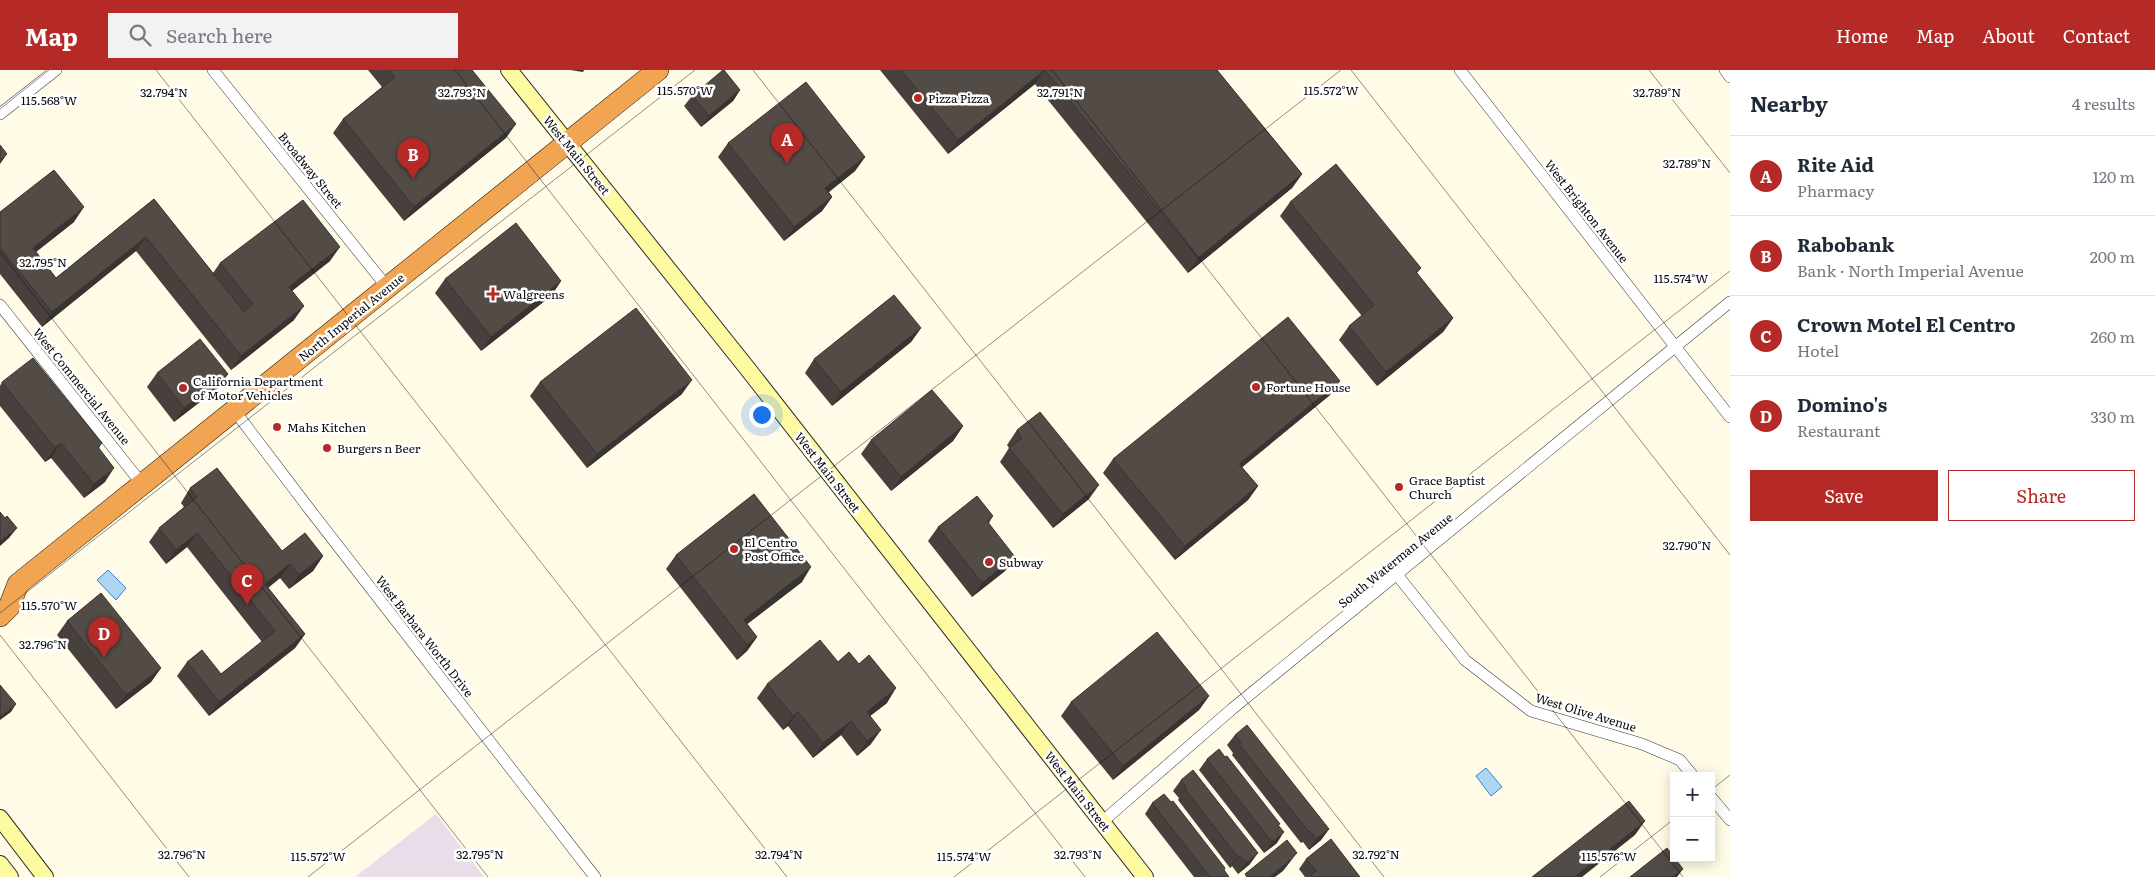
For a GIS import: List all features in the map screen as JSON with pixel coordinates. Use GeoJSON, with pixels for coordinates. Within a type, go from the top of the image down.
{"type":"FeatureCollection","features":[{"type":"Feature","properties":{"kind":"highway","name":"North Imperial Avenue"},"geometry":{"type":"LineString","coordinates":[[0,616],[9,608],[9,585],[142,484],[658,70]]}},
{"type":"Feature","properties":{"kind":"street"},"geometry":{"type":"LineString","coordinates":[[0,114],[56,70]]}},
{"type":"Feature","properties":{"kind":"street","name":"Broadway Street"},"geometry":{"type":"LineString","coordinates":[[214,70],[387,287]]}},
{"type":"Feature","properties":{"kind":"street","name":"West Main Street"},"geometry":{"type":"LineString","coordinates":[[509,70],[747,368],[1145,877]]}},
{"type":"Feature","properties":{"kind":"street","name":"West Brighton Avenue"},"geometry":{"type":"LineString","coordinates":[[1460,70],[1730,417]]}},
{"type":"Feature","properties":{"kind":"street"},"geometry":{"type":"LineString","coordinates":[[1725,70],[1730,77]]}},
{"type":"Feature","properties":{"kind":"street","name":"South Waterman Avenue"},"geometry":{"type":"LineString","coordinates":[[1102,822],[1232,709],[1398,576],[1730,302]]}},
{"type":"Feature","properties":{"kind":"street","name":"West Commercial Avenue"},"geometry":{"type":"LineString","coordinates":[[0,305],[142,484]]}},
{"type":"Feature","properties":{"kind":"street","name":"West Barbara Worth Drive"},"geometry":{"type":"LineString","coordinates":[[234,410],[595,877]]}},
{"type":"Feature","properties":{"kind":"street","name":"West Olive Avenue"},"geometry":{"type":"LineString","coordinates":[[1398,576],[1466,660],[1531,711],[1642,744],[1680,760],[1690,772]]}},
{"type":"Feature","properties":{"kind":"street"},"geometry":{"type":"LineString","coordinates":[[1715,802],[1730,820]]}},
{"type":"Feature","properties":{"kind":"street"},"geometry":{"type":"LineString","coordinates":[[0,818],[45,877]]}},
{"type":"Feature","properties":{"kind":"street"},"geometry":{"type":"LineString","coordinates":[[0,864],[10,877]]}},
{"type":"Feature","properties":{"kind":"shaded area"},"geometry":{"type":"Polygon","coordinates":[[[436,814],[484,877],[355,877],[436,814]]]}},
{"type":"Feature","properties":{"kind":"water"},"geometry":{"type":"Polygon","coordinates":[[[108,570],[126,588],[116,600],[97,580],[108,570]]]}},
{"type":"Feature","properties":{"kind":"water"},"geometry":{"type":"Polygon","coordinates":[[[1486,768],[1502,787],[1491,796],[1476,776],[1486,768]]]}},
{"type":"Feature","properties":{"kind":"building"},"geometry":{"type":"Polygon","coordinates":[[[389,70],[472,70],[516,124],[414,207],[343,119],[395,77],[389,70]]]}},
{"type":"Feature","properties":{"kind":"building"},"geometry":{"type":"Polygon","coordinates":[[[723,70],[740,90],[709,116],[692,96],[723,70]]]}},
{"type":"Feature","properties":{"kind":"building"},"geometry":{"type":"Polygon","coordinates":[[[901,70],[1045,70],[958,140],[901,70]]]}},
{"type":"Feature","properties":{"kind":"building"},"geometry":{"type":"Polygon","coordinates":[[[1045,70],[1217,70],[1302,174],[1198,258],[1045,70]]]}},
{"type":"Feature","properties":{"kind":"building"},"geometry":{"type":"Polygon","coordinates":[[[806,82],[865,157],[825,188],[832,197],[794,227],[728,143],[806,82]]]}},
{"type":"Feature","properties":{"kind":"building"},"geometry":{"type":"Polygon","coordinates":[[[0,145],[7,154],[0,160],[0,145]]]}},
{"type":"Feature","properties":{"kind":"building"},"geometry":{"type":"Polygon","coordinates":[[[1336,164],[1421,268],[1416,272],[1453,318],[1386,372],[1349,326],[1374,305],[1290,202],[1336,164]]]}},
{"type":"Feature","properties":{"kind":"building"},"geometry":{"type":"Polygon","coordinates":[[[54,170],[84,207],[33,248],[56,278],[154,199],[244,312],[253,304],[220,263],[303,200],[340,247],[289,287],[304,306],[241,356],[146,237],[52,312],[0,248],[0,212],[54,170]]]}},
{"type":"Feature","properties":{"kind":"building","name":"Walgreens"},"geometry":{"type":"Polygon","coordinates":[[[516,223],[561,281],[491,337],[445,279],[516,223]]]}},
{"type":"Feature","properties":{"kind":"building"},"geometry":{"type":"Polygon","coordinates":[[[894,295],[921,328],[841,392],[814,359],[894,295]]]}},
{"type":"Feature","properties":{"kind":"building"},"geometry":{"type":"Polygon","coordinates":[[[636,308],[692,380],[597,454],[540,382],[636,308]]]}},
{"type":"Feature","properties":{"kind":"building"},"geometry":{"type":"Polygon","coordinates":[[[1288,317],[1340,381],[1239,464],[1258,486],[1185,546],[1113,459],[1288,317]]]}},
{"type":"Feature","properties":{"kind":"building","name":"California Department of Motor Vehicles"},"geometry":{"type":"Polygon","coordinates":[[[200,339],[228,374],[184,408],[157,373],[200,339]]]}},
{"type":"Feature","properties":{"kind":"building"},"geometry":{"type":"Polygon","coordinates":[[[33,358],[102,443],[98,447],[114,468],[94,484],[61,443],[55,448],[2,382],[33,358]]]}},
{"type":"Feature","properties":{"kind":"building"},"geometry":{"type":"Polygon","coordinates":[[[932,390],[963,426],[901,477],[871,440],[932,390]]]}},
{"type":"Feature","properties":{"kind":"building"},"geometry":{"type":"Polygon","coordinates":[[[1040,412],[1099,485],[1063,514],[1009,448],[1022,438],[1017,430],[1040,412]]]}},
{"type":"Feature","properties":{"kind":"building"},"geometry":{"type":"Polygon","coordinates":[[[217,468],[282,551],[305,533],[323,556],[299,575],[290,564],[265,584],[305,634],[219,702],[187,662],[202,650],[221,674],[275,631],[197,533],[176,550],[159,528],[197,497],[190,488],[217,468]]]}},
{"type":"Feature","properties":{"kind":"building"},"geometry":{"type":"Polygon","coordinates":[[[754,494],[811,567],[744,620],[757,637],[747,645],[676,555],[754,494]]]}},
{"type":"Feature","properties":{"kind":"building"},"geometry":{"type":"Polygon","coordinates":[[[977,496],[993,516],[987,521],[1015,557],[982,583],[938,527],[977,496]]]}},
{"type":"Feature","properties":{"kind":"building"},"geometry":{"type":"Polygon","coordinates":[[[0,512],[5,518],[7,516],[17,528],[0,541],[0,512]]]}},
{"type":"Feature","properties":{"kind":"building"},"geometry":{"type":"Polygon","coordinates":[[[101,593],[161,668],[126,695],[67,621],[101,593]]]}},
{"type":"Feature","properties":{"kind":"building"},"geometry":{"type":"Polygon","coordinates":[[[1157,632],[1209,696],[1123,766],[1071,702],[1157,632]]]}},
{"type":"Feature","properties":{"kind":"building"},"geometry":{"type":"Polygon","coordinates":[[[820,640],[838,662],[849,652],[859,664],[869,655],[896,688],[867,712],[881,730],[867,741],[851,721],[823,743],[798,712],[793,716],[767,684],[820,640]]]}},
{"type":"Feature","properties":{"kind":"building"},"geometry":{"type":"Polygon","coordinates":[[[0,685],[16,704],[0,717],[0,685]]]}},
{"type":"Feature","properties":{"kind":"building"},"geometry":{"type":"Polygon","coordinates":[[[1247,725],[1329,829],[1316,839],[1239,744],[1241,743],[1235,735],[1247,725]]]}},
{"type":"Feature","properties":{"kind":"building"},"geometry":{"type":"Polygon","coordinates":[[[1219,749],[1225,757],[1227,756],[1280,824],[1278,825],[1284,832],[1272,842],[1207,759],[1219,749]]]}},
{"type":"Feature","properties":{"kind":"building"},"geometry":{"type":"Polygon","coordinates":[[[1193,770],[1258,853],[1246,863],[1240,856],[1238,857],[1185,789],[1187,788],[1181,780],[1193,770]]]}},
{"type":"Feature","properties":{"kind":"building"},"geometry":{"type":"Polygon","coordinates":[[[1164,794],[1171,802],[1173,801],[1225,868],[1224,870],[1229,877],[1210,877],[1152,803],[1164,794]]]}},
{"type":"Feature","properties":{"kind":"building"},"geometry":{"type":"Polygon","coordinates":[[[1629,801],[1645,821],[1574,877],[1532,877],[1629,801]]]}},
{"type":"Feature","properties":{"kind":"building"},"geometry":{"type":"Polygon","coordinates":[[[1331,839],[1360,877],[1313,877],[1311,875],[1316,871],[1306,859],[1331,839]]]}},
{"type":"Feature","properties":{"kind":"building"},"geometry":{"type":"Polygon","coordinates":[[[1287,840],[1297,853],[1289,859],[1291,860],[1269,877],[1247,877],[1245,874],[1287,840]]]}},
{"type":"Feature","properties":{"kind":"building"},"geometry":{"type":"Polygon","coordinates":[[[1667,848],[1670,852],[1670,862],[1678,862],[1683,869],[1672,877],[1630,877],[1667,848]]]}},
{"type":"Feature","properties":{"kind":"place","name":"Pizza Pizza"},"geometry":{"type":"Point","coordinates":[918,98]}},
{"type":"Feature","properties":{"kind":"place","name":"Rite Aid"},"geometry":{"type":"Point","coordinates":[787,164]}},
{"type":"Feature","properties":{"kind":"place","name":"Rabobank"},"geometry":{"type":"Point","coordinates":[413,179]}},
{"type":"Feature","properties":{"kind":"place","name":"Walgreens"},"geometry":{"type":"Point","coordinates":[493,294]}},
{"type":"Feature","properties":{"kind":"place","name":"Fortune House"},"geometry":{"type":"Point","coordinates":[1256,387]}},
{"type":"Feature","properties":{"kind":"place","name":"California Department of Motor Vehicles"},"geometry":{"type":"Point","coordinates":[183,388]}},
{"type":"Feature","properties":{"kind":"place","name":"Mahs Kitchen"},"geometry":{"type":"Point","coordinates":[277,427]}},
{"type":"Feature","properties":{"kind":"place","name":"Burgers n Beer"},"geometry":{"type":"Point","coordinates":[327,448]}},
{"type":"Feature","properties":{"kind":"place","name":"Grace Baptist Church"},"geometry":{"type":"Point","coordinates":[1399,487]}},
{"type":"Feature","properties":{"kind":"place","name":"El Centro Post Office"},"geometry":{"type":"Point","coordinates":[734,549]}},
{"type":"Feature","properties":{"kind":"place","name":"Subway"},"geometry":{"type":"Point","coordinates":[989,562]}},
{"type":"Feature","properties":{"kind":"place","name":"Crown Motel El Centro"},"geometry":{"type":"Point","coordinates":[247,605]}},
{"type":"Feature","properties":{"kind":"place","name":"Domino's"},"geometry":{"type":"Point","coordinates":[104,658]}}]}
